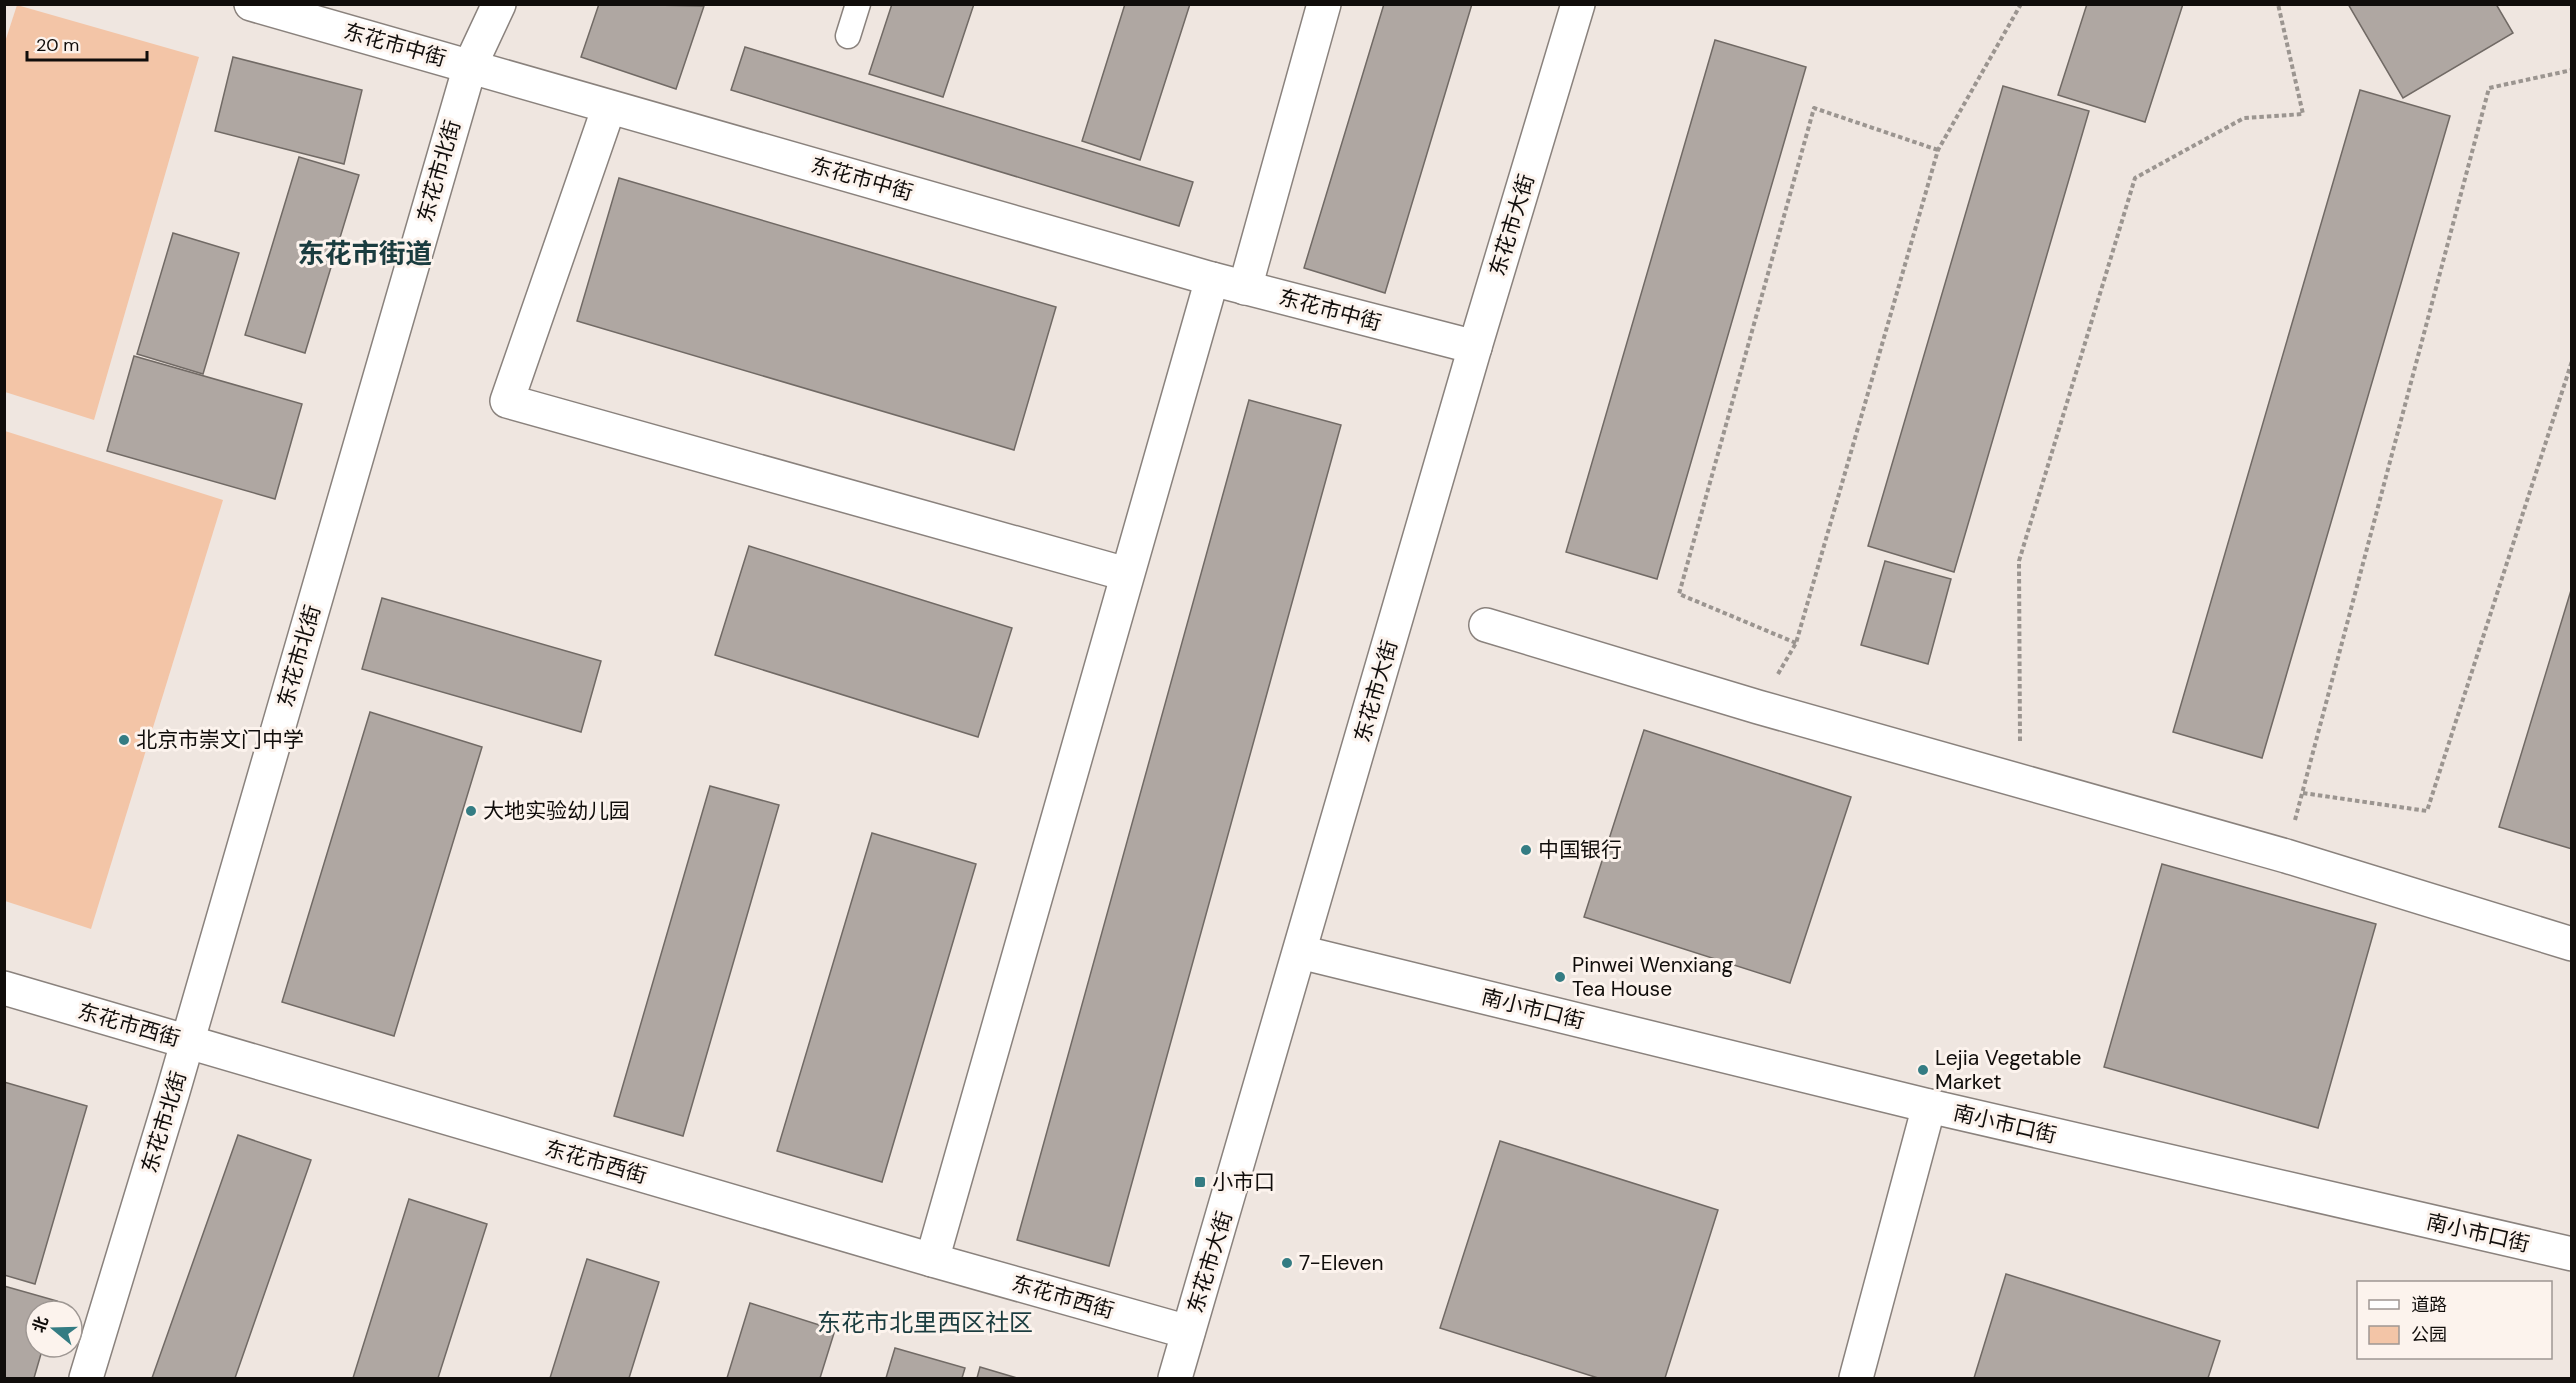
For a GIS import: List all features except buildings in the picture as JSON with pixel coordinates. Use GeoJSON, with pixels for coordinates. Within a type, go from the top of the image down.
{"type":"FeatureCollection","features":[{"type":"Feature","properties":{"kind":"street","name":"东花市中街"},"geometry":{"type":"LineString","coordinates":[[250,4],[1212,279],[1475,347]]}},
{"type":"Feature","properties":{"kind":"street","name":"东花市北街"},"geometry":{"type":"LineString","coordinates":[[86,1378],[188,1042],[470,66],[499,4]]}},
{"type":"Feature","properties":{"kind":"street"},"geometry":{"type":"LineString","coordinates":[[1245,288],[1324,4]]}},
{"type":"Feature","properties":{"kind":"street","name":"东花市大街"},"geometry":{"type":"LineString","coordinates":[[1175,1378],[1475,347],[1578,4]]}},
{"type":"Feature","properties":{"kind":"street"},"geometry":{"type":"LineString","coordinates":[[609,108],[507,401],[1126,574]]}},
{"type":"Feature","properties":{"kind":"street"},"geometry":{"type":"LineString","coordinates":[[932,1260],[1212,279]]}},
{"type":"Feature","properties":{"kind":"street"},"geometry":{"type":"LineString","coordinates":[[1486,625],[1758,707],[2286,856],[2571,944]]}},
{"type":"Feature","properties":{"kind":"street","name":"南小市口街"},"geometry":{"type":"LineString","coordinates":[[1300,952],[1929,1106],[2571,1254]]}},
{"type":"Feature","properties":{"kind":"street","name":"东花市西街"},"geometry":{"type":"LineString","coordinates":[[4,988],[932,1260],[1188,1332]]}},
{"type":"Feature","properties":{"kind":"street"},"geometry":{"type":"LineString","coordinates":[[1856,1378],[1929,1106]]}},
{"type":"Feature","properties":{"kind":"lane"},"geometry":{"type":"LineString","coordinates":[[848,36],[858,4]]}},
{"type":"Feature","properties":{"kind":"path"},"geometry":{"type":"LineString","coordinates":[[1758,707],[1796,642],[1938,150],[2021,4]]}},
{"type":"Feature","properties":{"kind":"path"},"geometry":{"type":"LineString","coordinates":[[2020,781],[2019,561],[2135,178],[2244,118],[2303,114],[2278,4]]}},
{"type":"Feature","properties":{"kind":"path"},"geometry":{"type":"LineString","coordinates":[[2571,70],[2489,88],[2303,793],[2427,811],[2571,361]]}},
{"type":"Feature","properties":{"kind":"path"},"geometry":{"type":"LineString","coordinates":[[1796,642],[1679,594],[1814,108],[1938,150]]}},
{"type":"Feature","properties":{"kind":"green space"},"geometry":{"type":"Polygon","coordinates":[[[17,5],[199,57],[94,420],[5,392],[4,45],[17,5]]]}},
{"type":"Feature","properties":{"kind":"green space"},"geometry":{"type":"Polygon","coordinates":[[[5,431],[223,500],[91,929],[5,901],[5,431]]]}},
{"type":"Feature","properties":{"kind":"place","name":"北京市崇文门中学"},"geometry":{"type":"Point","coordinates":[124,740]}},
{"type":"Feature","properties":{"kind":"place","name":"大地实验幼儿园"},"geometry":{"type":"Point","coordinates":[471,811]}},
{"type":"Feature","properties":{"kind":"place","name":"中国银行"},"geometry":{"type":"Point","coordinates":[1526,850]}},
{"type":"Feature","properties":{"kind":"place","name":"Pinwei Wenxiang Tea House"},"geometry":{"type":"Point","coordinates":[1560,977]}},
{"type":"Feature","properties":{"kind":"place","name":"Lejia Vegetable Market"},"geometry":{"type":"Point","coordinates":[1923,1070]}},
{"type":"Feature","properties":{"kind":"place","name":"小市口"},"geometry":{"type":"Point","coordinates":[1200,1182]}},
{"type":"Feature","properties":{"kind":"place","name":"7-Eleven"},"geometry":{"type":"Point","coordinates":[1287,1263]}},
{"type":"Feature","properties":{"kind":"district","name":"东花市街道"},"geometry":{"type":"Point","coordinates":[365,254]}},
{"type":"Feature","properties":{"kind":"district","name":"东花市北里西区社区"},"geometry":{"type":"Point","coordinates":[925,1323]}}]}
